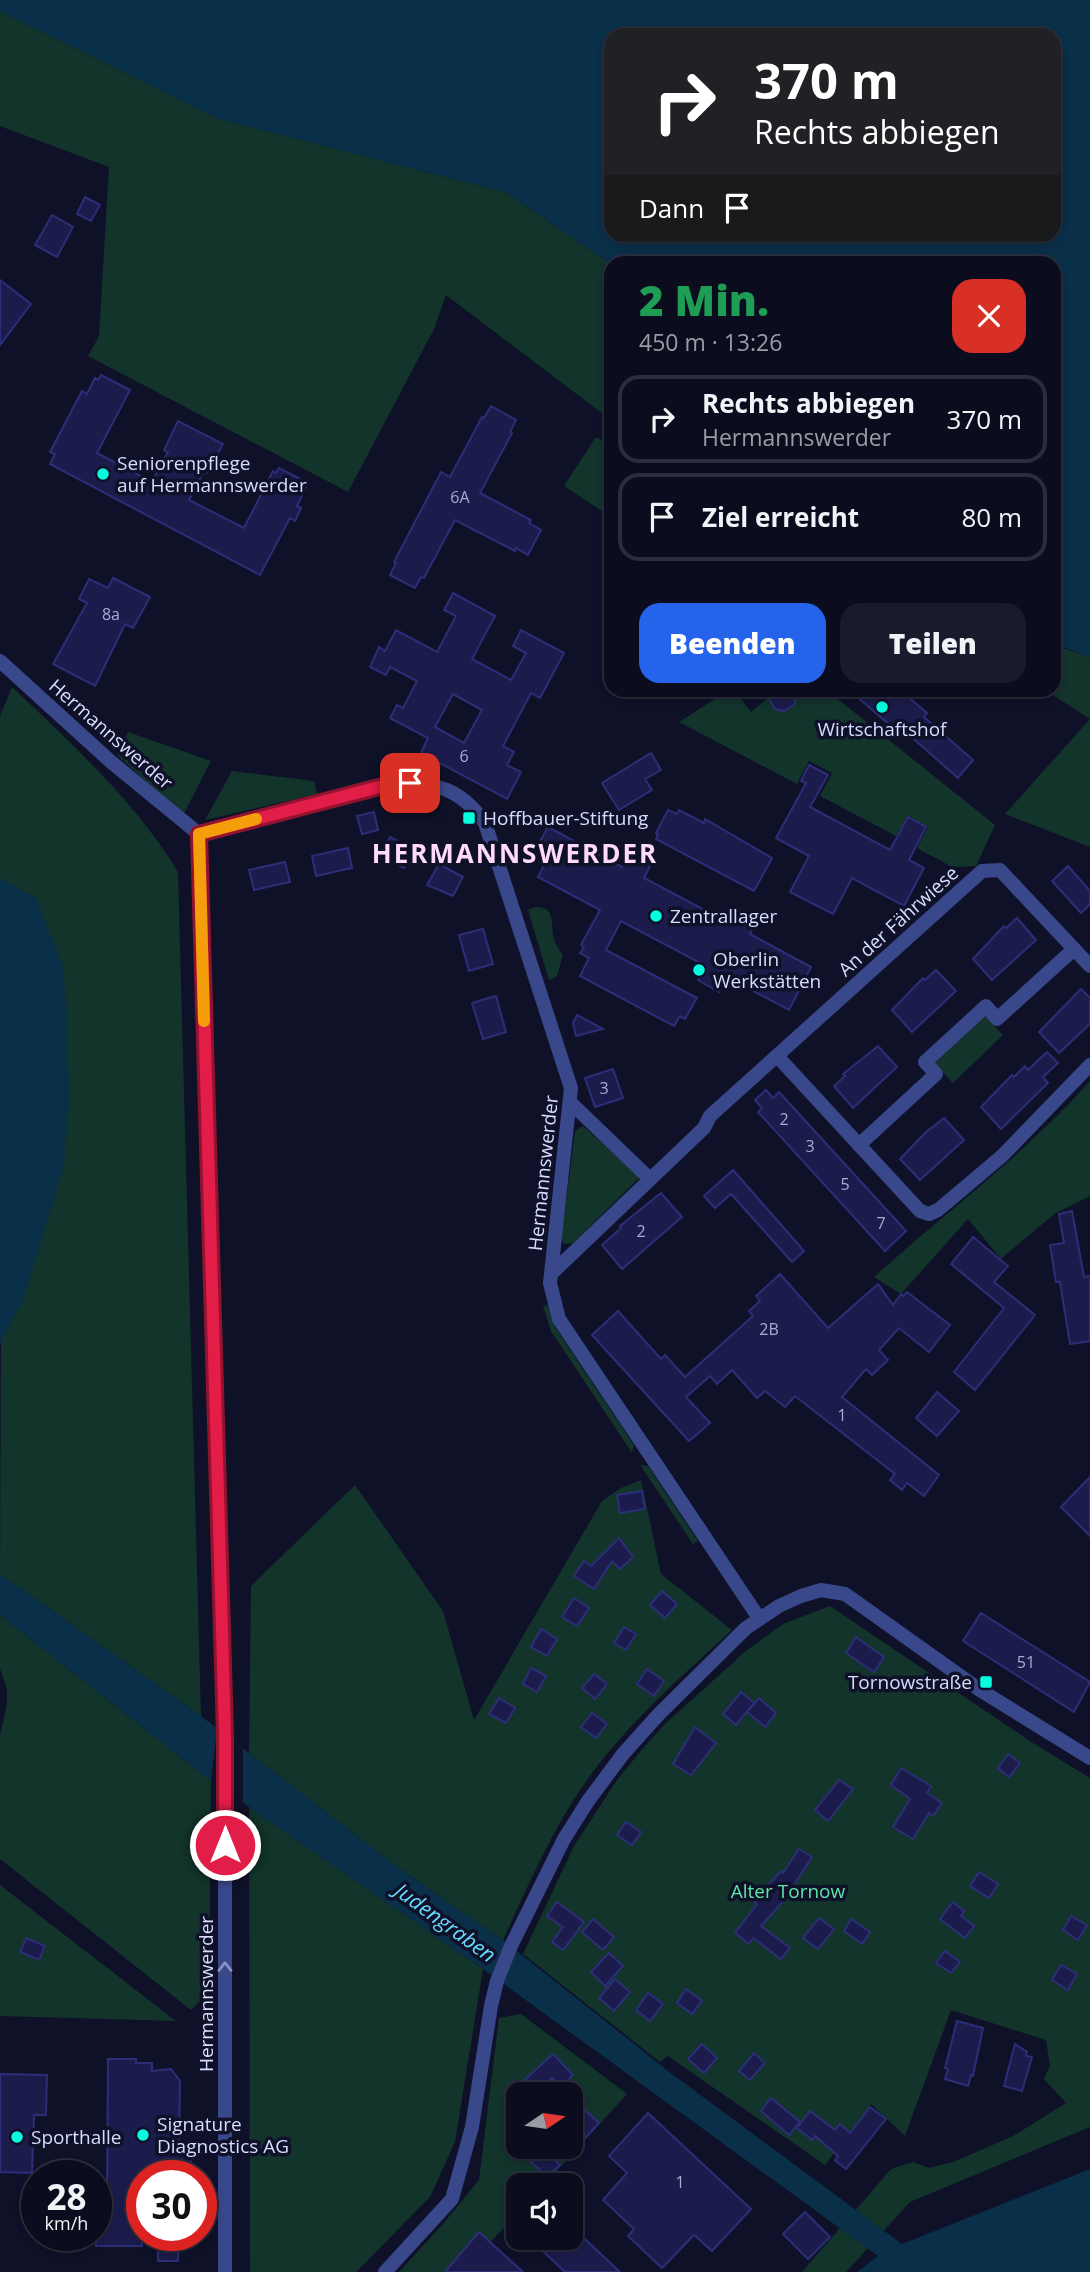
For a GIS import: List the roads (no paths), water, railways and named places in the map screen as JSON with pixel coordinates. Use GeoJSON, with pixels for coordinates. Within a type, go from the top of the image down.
{"type":"FeatureCollection","features":[{"type":"Feature","properties":{"kind":"street","name":"Hermannswerder"},"geometry":{"type":"LineString","coordinates":[[0,661],[110,761],[199,834],[225,1735],[225,2272]]}},
{"type":"Feature","properties":{"kind":"street","name":"Hermannswerder"},"geometry":{"type":"LineString","coordinates":[[199,834],[394,784],[427,784],[460,796],[474,807],[492,838],[571,1088],[552,1273],[552,1296],[559,1319],[759,1618]]}},
{"type":"Feature","properties":{"kind":"street","name":"An der Fährwiese"},"geometry":{"type":"LineString","coordinates":[[552,1273],[704,1128],[710,1116],[987,869],[1000,870],[1090,966]]}},
{"type":"Feature","properties":{"kind":"street"},"geometry":{"type":"LineString","coordinates":[[859,1145],[936,1074],[925,1062],[986,1006],[998,1019],[1074,949]]}},
{"type":"Feature","properties":{"kind":"street"},"geometry":{"type":"LineString","coordinates":[[777,1056],[920,1211],[934,1213],[1002,1156],[1090,1065]]}},
{"type":"Feature","properties":{"kind":"street"},"geometry":{"type":"LineString","coordinates":[[570,1102],[650,1180]]}},
{"type":"Feature","properties":{"kind":"street"},"geometry":{"type":"LineString","coordinates":[[385,2272],[452,2199],[472,2127],[491,2006],[498,1981],[511,1946],[564,1839],[623,1754],[695,1676],[759,1618],[779,1606],[821,1590],[845,1594],[980,1690],[1090,1758]]}},
{"type":"Feature","properties":{"kind":"water"},"geometry":{"type":"Polygon","coordinates":[[[0,0],[1090,0],[1090,657],[1061,647],[1061,256],[604,256],[604,259],[505,192],[219,119],[0,11],[0,0]]]}},
{"type":"Feature","properties":{"kind":"water"},"geometry":{"type":"Polygon","coordinates":[[[0,878],[36,898],[62,964],[66,998],[69,1100],[64,1165],[24,1297],[0,1344],[0,878]]]}},
{"type":"Feature","properties":{"kind":"water","name":"Judengraben"},"geometry":{"type":"Polygon","coordinates":[[[0,1574],[201,1716],[397,1867],[503,1940],[672,2074],[902,2244],[1090,2169],[1090,2272],[857,2272],[878,2256],[483,1969],[211,1781],[0,1615],[0,1574]]]}},
{"type":"Feature","properties":{"kind":"place","name":"Seniorenpflege auf Hermannswerder"},"geometry":{"type":"Point","coordinates":[103,474]}},
{"type":"Feature","properties":{"kind":"place","name":"Wirtschaftshof"},"geometry":{"type":"Point","coordinates":[882,707]}},
{"type":"Feature","properties":{"kind":"place","name":"Hoffbauer-Stiftung"},"geometry":{"type":"Point","coordinates":[469,818]}},
{"type":"Feature","properties":{"kind":"place","name":"Zentrallager"},"geometry":{"type":"Point","coordinates":[656,916]}},
{"type":"Feature","properties":{"kind":"place","name":"Oberlin Werkstätten"},"geometry":{"type":"Point","coordinates":[699,970]}},
{"type":"Feature","properties":{"kind":"place","name":"Tornowstraße"},"geometry":{"type":"Point","coordinates":[986,1682]}},
{"type":"Feature","properties":{"kind":"place","name":"Signature Diagnostics AG"},"geometry":{"type":"Point","coordinates":[143,2135]}},
{"type":"Feature","properties":{"kind":"place","name":"Sporthalle"},"geometry":{"type":"Point","coordinates":[17,2137]}},
{"type":"Feature","properties":{"kind":"district","name":"HERMANNSWERDER"},"geometry":{"type":"Point","coordinates":[515,854]}},
{"type":"Feature","properties":{"kind":"park label","name":"Alter Tornow"},"geometry":{"type":"Point","coordinates":[788,1891]}}]}
